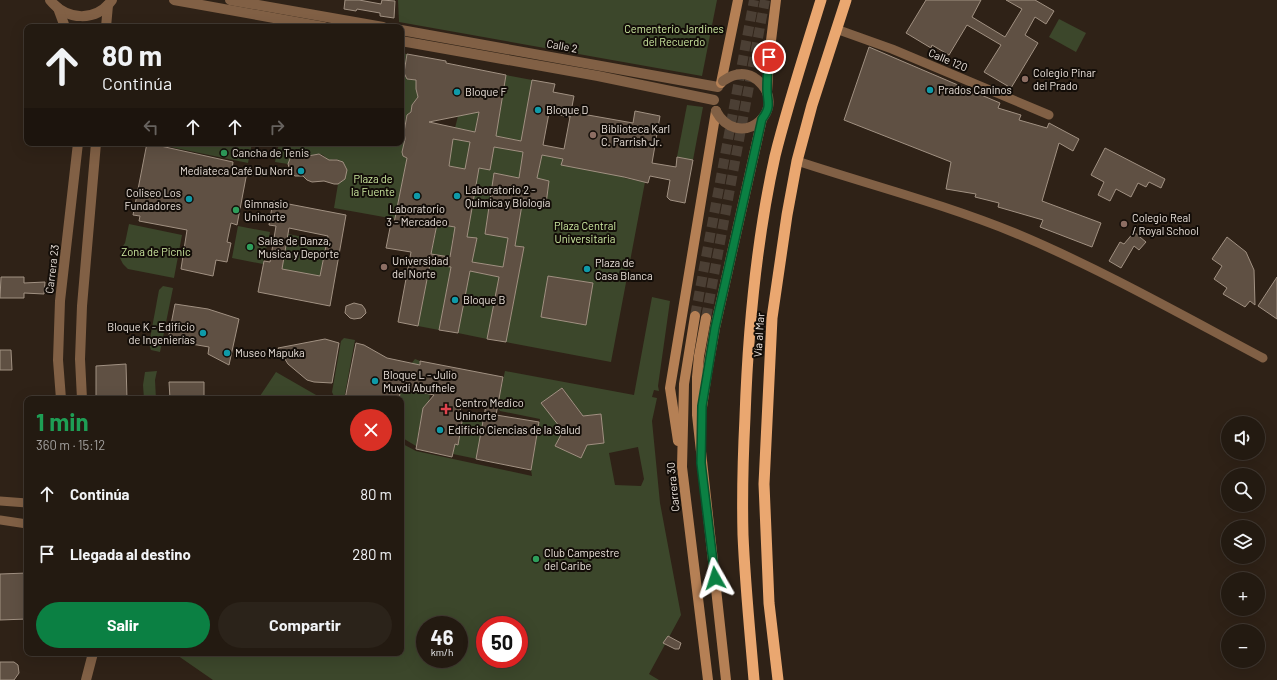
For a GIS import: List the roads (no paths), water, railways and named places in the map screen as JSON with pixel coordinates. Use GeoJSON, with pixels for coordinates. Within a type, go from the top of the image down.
{"type":"FeatureCollection","features":[{"type":"Feature","properties":{"kind":"highway","name":"Vía al Mar"},"geometry":{"type":"LineString","coordinates":[[754,680],[746,589],[742,477],[746,364],[751,309],[762,226],[776,156],[799,71],[821,0]]}},
{"type":"Feature","properties":{"kind":"highway","name":"Vía al Mar"},"geometry":{"type":"LineString","coordinates":[[778,680],[770,603],[764,484],[772,318],[797,161],[812,105],[846,0]]}},
{"type":"Feature","properties":{"kind":"main road"},"geometry":{"type":"LineString","coordinates":[[721,83],[738,0]]}},
{"type":"Feature","properties":{"kind":"main road"},"geometry":{"type":"LineString","coordinates":[[767,91],[769,57],[776,0]]}},
{"type":"Feature","properties":{"kind":"main road"},"geometry":{"type":"LineString","coordinates":[[682,467],[670,388],[716,111]]}},
{"type":"Feature","properties":{"kind":"main road"},"geometry":{"type":"LineString","coordinates":[[701,463],[702,406],[708,366],[716,321],[761,120]]}},
{"type":"Feature","properties":{"kind":"main road","name":"Carrera 30"},"geometry":{"type":"LineString","coordinates":[[695,316],[684,384],[682,467],[708,680]]}},
{"type":"Feature","properties":{"kind":"main road"},"geometry":{"type":"LineString","coordinates":[[706,318],[699,356],[697,378],[697,416],[726,680]]}},
{"type":"Feature","properties":{"kind":"street"},"geometry":{"type":"LineString","coordinates":[[50,0],[67,14],[83,16],[94,14],[110,3]]}},
{"type":"Feature","properties":{"kind":"street"},"geometry":{"type":"LineString","coordinates":[[174,0],[307,24]]}},
{"type":"Feature","properties":{"kind":"street"},"geometry":{"type":"LineString","coordinates":[[230,0],[366,24]]}},
{"type":"Feature","properties":{"kind":"street"},"geometry":{"type":"LineString","coordinates":[[106,24],[110,3]]}},
{"type":"Feature","properties":{"kind":"street"},"geometry":{"type":"LineString","coordinates":[[58,8],[64,24]]}},
{"type":"Feature","properties":{"kind":"street","name":"Calle 120"},"geometry":{"type":"LineString","coordinates":[[836,29],[892,49],[1049,115]]}},
{"type":"Feature","properties":{"kind":"street","name":"Calle 2"},"geometry":{"type":"LineString","coordinates":[[404,31],[599,65],[721,83]]}},
{"type":"Feature","properties":{"kind":"street"},"geometry":{"type":"LineString","coordinates":[[404,42],[598,76],[714,100]]}},
{"type":"Feature","properties":{"kind":"street"},"geometry":{"type":"LineString","coordinates":[[598,76],[599,65]]}},
{"type":"Feature","properties":{"kind":"street"},"geometry":{"type":"LineString","coordinates":[[738,74],[746,74],[755,77],[762,83],[767,91],[769,99],[768,107],[761,120],[748,128],[740,129],[732,127],[722,121],[716,111],[714,100],[721,83],[729,77],[738,74]]}},
{"type":"Feature","properties":{"kind":"street","name":"Carrera 23"},"geometry":{"type":"LineString","coordinates":[[61,396],[58,360],[60,301],[78,146]]}},
{"type":"Feature","properties":{"kind":"street"},"geometry":{"type":"LineString","coordinates":[[82,396],[80,359],[82,306],[96,146]]}},
{"type":"Feature","properties":{"kind":"street"},"geometry":{"type":"LineString","coordinates":[[797,161],[956,211],[1015,233],[1113,278],[1263,358]]}},
{"type":"Feature","properties":{"kind":"street"},"geometry":{"type":"LineString","coordinates":[[0,501],[24,503]]}},
{"type":"Feature","properties":{"kind":"street"},"geometry":{"type":"LineString","coordinates":[[0,520],[24,524]]}},
{"type":"Feature","properties":{"kind":"street"},"geometry":{"type":"LineString","coordinates":[[86,680],[92,656]]}},
{"type":"Feature","properties":{"kind":"tunnel"},"geometry":{"type":"LineString","coordinates":[[695,316],[754,0]]}},
{"type":"Feature","properties":{"kind":"tunnel"},"geometry":{"type":"LineString","coordinates":[[706,318],[765,0]]}},
{"type":"Feature","properties":{"kind":"place","name":"Colegio Pinar del Prado"},"geometry":{"type":"Point","coordinates":[1025,79]}},
{"type":"Feature","properties":{"kind":"place","name":"Prados Caninos"},"geometry":{"type":"Point","coordinates":[930,90]}},
{"type":"Feature","properties":{"kind":"place","name":"Bloque F"},"geometry":{"type":"Point","coordinates":[457,92]}},
{"type":"Feature","properties":{"kind":"place","name":"Bloque D"},"geometry":{"type":"Point","coordinates":[538,110]}},
{"type":"Feature","properties":{"kind":"place","name":"Biblioteca Karl C. Parrish Jr."},"geometry":{"type":"Point","coordinates":[593,135]}},
{"type":"Feature","properties":{"kind":"place","name":"Cancha de Tenis"},"geometry":{"type":"Point","coordinates":[224,153]}},
{"type":"Feature","properties":{"kind":"place","name":"Mediateca Café Du Nord"},"geometry":{"type":"Point","coordinates":[301,171]}},
{"type":"Feature","properties":{"kind":"place","name":"Laboratorio 3 - Mercadeo"},"geometry":{"type":"Point","coordinates":[417,196]}},
{"type":"Feature","properties":{"kind":"place","name":"Laboratorio 2 - Quimíca y BIología"},"geometry":{"type":"Point","coordinates":[457,196]}},
{"type":"Feature","properties":{"kind":"place","name":"Coliseo Los Fundadores"},"geometry":{"type":"Point","coordinates":[189,199]}},
{"type":"Feature","properties":{"kind":"place","name":"Gimnasio Uninorte"},"geometry":{"type":"Point","coordinates":[236,210]}},
{"type":"Feature","properties":{"kind":"place","name":"Colegio Real / Royal School"},"geometry":{"type":"Point","coordinates":[1124,224]}},
{"type":"Feature","properties":{"kind":"place","name":"Salas de Danza, Musica y Deporte"},"geometry":{"type":"Point","coordinates":[250,247]}},
{"type":"Feature","properties":{"kind":"place","name":"Universidad del Norte"},"geometry":{"type":"Point","coordinates":[384,267]}},
{"type":"Feature","properties":{"kind":"place","name":"Plaza de Casa Blanca"},"geometry":{"type":"Point","coordinates":[587,269]}},
{"type":"Feature","properties":{"kind":"place","name":"Bloque B"},"geometry":{"type":"Point","coordinates":[455,300]}},
{"type":"Feature","properties":{"kind":"place","name":"Bloque K - Edificio de Ingenierías"},"geometry":{"type":"Point","coordinates":[203,333]}},
{"type":"Feature","properties":{"kind":"place","name":"Museo Mapuka"},"geometry":{"type":"Point","coordinates":[227,353]}},
{"type":"Feature","properties":{"kind":"place","name":"Bloque L - Julio Muvdi Abufhele"},"geometry":{"type":"Point","coordinates":[375,381]}},
{"type":"Feature","properties":{"kind":"place","name":"Centro Medico Uninorte"},"geometry":{"type":"Point","coordinates":[446,409]}},
{"type":"Feature","properties":{"kind":"place","name":"Edificio Ciencias de la Salud"},"geometry":{"type":"Point","coordinates":[440,430]}},
{"type":"Feature","properties":{"kind":"place","name":"Club Campestre del Caribe"},"geometry":{"type":"Point","coordinates":[536,559]}},
{"type":"Feature","properties":{"kind":"park label","name":"Cementerio Jardines del Recuerdo"},"geometry":{"type":"Point","coordinates":[674,35]}},
{"type":"Feature","properties":{"kind":"park label","name":"Plaza de la Fuente"},"geometry":{"type":"Point","coordinates":[373,185]}},
{"type":"Feature","properties":{"kind":"park label","name":"Plaza Central Universitaria"},"geometry":{"type":"Point","coordinates":[585,232]}},
{"type":"Feature","properties":{"kind":"park label","name":"Zona de Picnic"},"geometry":{"type":"Point","coordinates":[156,252]}}]}
